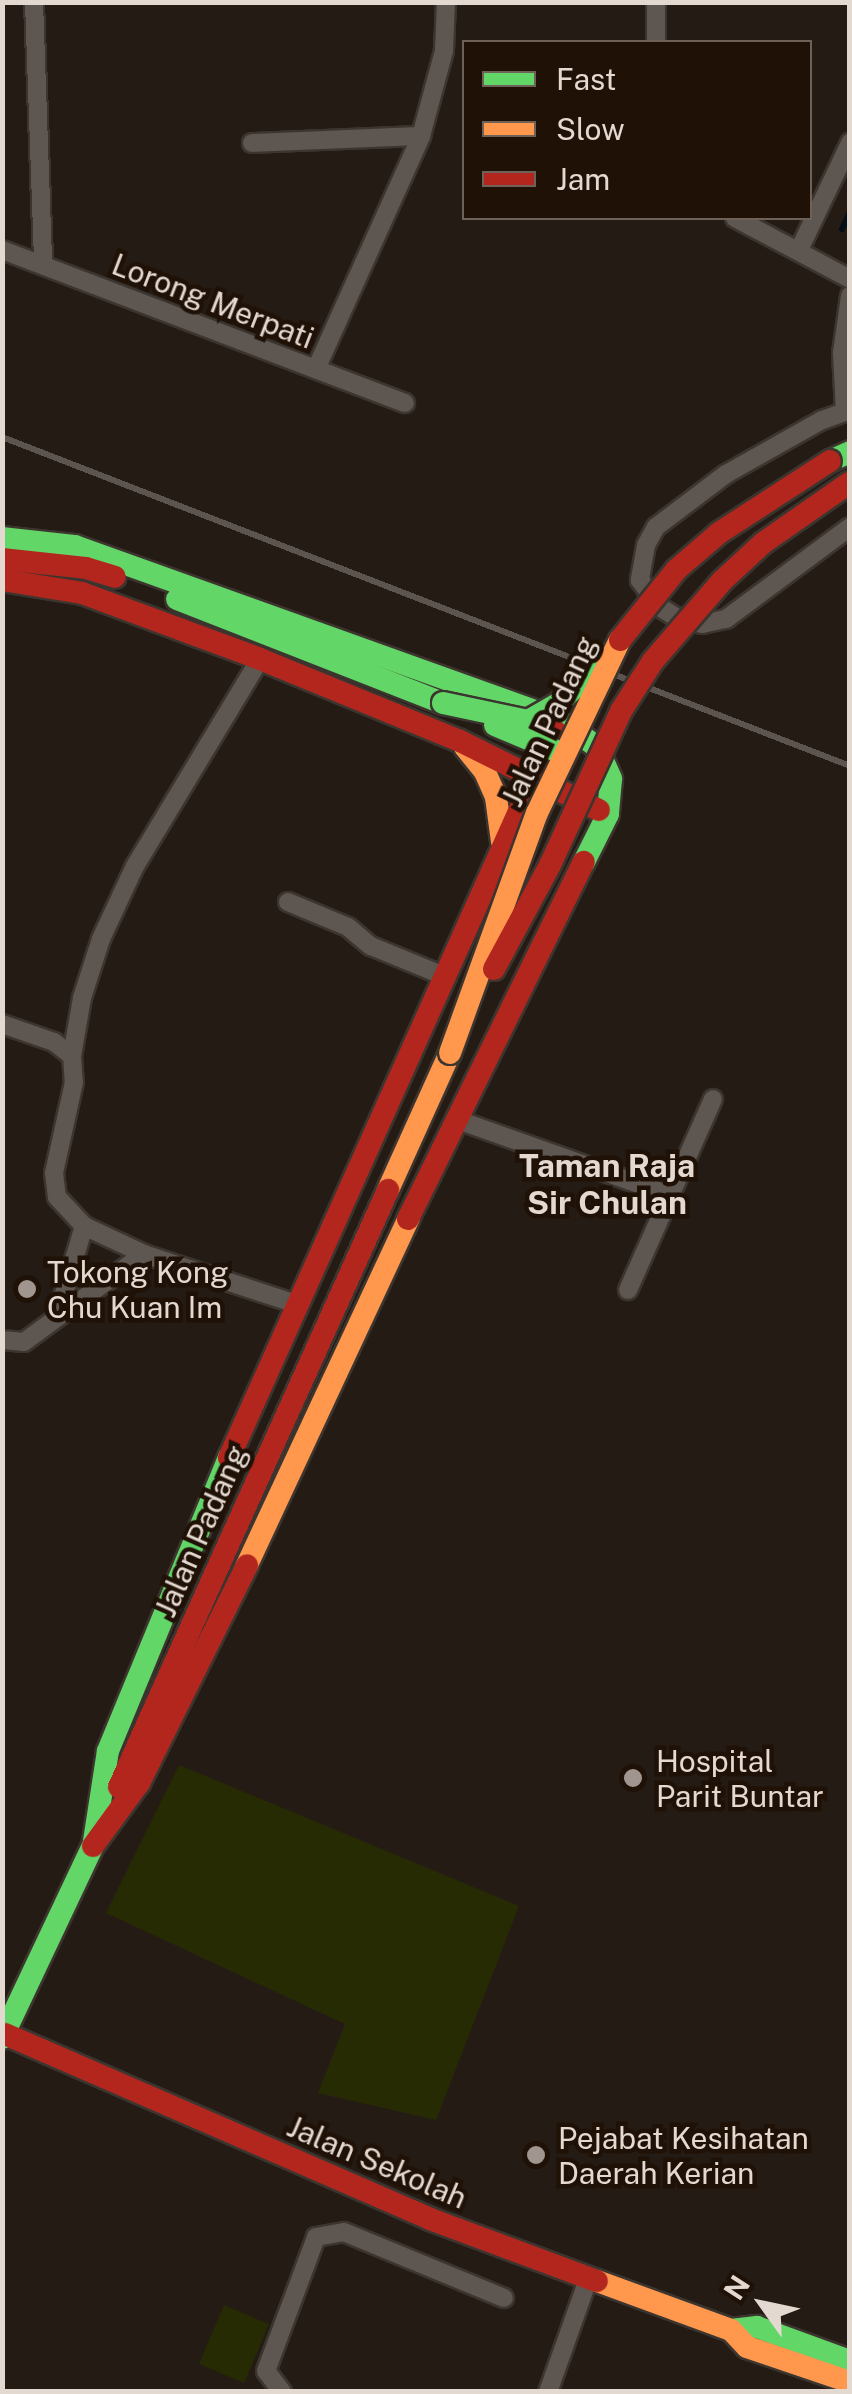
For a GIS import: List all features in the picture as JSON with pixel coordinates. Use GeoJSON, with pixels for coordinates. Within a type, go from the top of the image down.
{"type":"FeatureCollection","features":[{"type":"Feature","properties":{"kind":"street"},"geometry":{"type":"LineString","coordinates":[[34,2],[43,265]]}},
{"type":"Feature","properties":{"kind":"street"},"geometry":{"type":"LineString","coordinates":[[316,369],[421,136],[444,51],[446,2]]}},
{"type":"Feature","properties":{"kind":"street"},"geometry":{"type":"LineString","coordinates":[[656,2],[656,40]]}},
{"type":"Feature","properties":{"kind":"street"},"geometry":{"type":"LineString","coordinates":[[252,143],[421,136]]}},
{"type":"Feature","properties":{"kind":"street"},"geometry":{"type":"LineString","coordinates":[[799,250],[850,143]]}},
{"type":"Feature","properties":{"kind":"street"},"geometry":{"type":"LineString","coordinates":[[739,220],[850,279]]}},
{"type":"Feature","properties":{"kind":"street","name":"Lorong Merpati"},"geometry":{"type":"LineString","coordinates":[[2,250],[405,403]]}},
{"type":"Feature","properties":{"kind":"street"},"geometry":{"type":"LineString","coordinates":[[850,296],[842,353],[848,411],[726,474],[656,527],[646,545],[640,580],[658,606],[679,618],[702,624],[726,619],[850,527]]}},
{"type":"Feature","properties":{"kind":"street","name":"Jalan Padang"},"geometry":{"type":"LineString","coordinates":[[450,1053],[537,813],[611,652],[676,570],[719,533],[850,452]]}},
{"type":"Feature","properties":{"kind":"street","name":"Jalan Padang"},"geometry":{"type":"LineString","coordinates":[[4,2036],[450,1053],[550,865],[592,768],[653,661],[722,581],[762,543],[850,483]]}},
{"type":"Feature","properties":{"kind":"street"},"geometry":{"type":"LineString","coordinates":[[2,538],[75,546],[560,720],[582,732],[606,761],[611,779],[608,814],[456,1119],[220,1624],[139,1783],[93,1846]]}},
{"type":"Feature","properties":{"kind":"street"},"geometry":{"type":"LineString","coordinates":[[2,559],[86,568],[444,704],[592,768]]}},
{"type":"Feature","properties":{"kind":"street"},"geometry":{"type":"LineString","coordinates":[[2,580],[82,593],[260,659],[460,740],[536,774],[608,814]]}},
{"type":"Feature","properties":{"kind":"street"},"geometry":{"type":"LineString","coordinates":[[444,704],[528,721],[558,704],[611,652]]}},
{"type":"Feature","properties":{"kind":"street"},"geometry":{"type":"LineString","coordinates":[[260,659],[134,866],[96,954],[72,1056],[74,1082],[54,1173],[57,1198],[84,1226],[144,1254],[296,1304]]}},
{"type":"Feature","properties":{"kind":"street"},"geometry":{"type":"LineString","coordinates":[[460,740],[480,690]]}},
{"type":"Feature","properties":{"kind":"street"},"geometry":{"type":"LineString","coordinates":[[93,1846],[108,1751],[194,1537],[502,842],[560,720]]}},
{"type":"Feature","properties":{"kind":"street"},"geometry":{"type":"LineString","coordinates":[[460,740],[485,772],[496,797],[502,842]]}},
{"type":"Feature","properties":{"kind":"street"},"geometry":{"type":"LineString","coordinates":[[288,902],[348,928],[371,946],[444,976]]}},
{"type":"Feature","properties":{"kind":"street"},"geometry":{"type":"LineString","coordinates":[[2,1024],[54,1042],[72,1056]]}},
{"type":"Feature","properties":{"kind":"street"},"geometry":{"type":"LineString","coordinates":[[628,1290],[712,1098]]}},
{"type":"Feature","properties":{"kind":"street"},"geometry":{"type":"LineString","coordinates":[[456,1119],[670,1195]]}},
{"type":"Feature","properties":{"kind":"street"},"geometry":{"type":"LineString","coordinates":[[57,1318],[84,1226]]}},
{"type":"Feature","properties":{"kind":"street"},"geometry":{"type":"LineString","coordinates":[[2,1340],[24,1342],[144,1254]]}},
{"type":"Feature","properties":{"kind":"street","name":"Jalan Sekolah"},"geometry":{"type":"LineString","coordinates":[[4,2036],[430,2219],[731,2330],[747,2346],[850,2382]]}},
{"type":"Feature","properties":{"kind":"street"},"geometry":{"type":"LineString","coordinates":[[279,2390],[266,2371],[316,2237],[344,2232],[504,2298]]}},
{"type":"Feature","properties":{"kind":"street"},"geometry":{"type":"LineString","coordinates":[[548,2392],[589,2278]]}},
{"type":"Feature","properties":{"kind":"street","name":"Jalan Sekolah"},"geometry":{"type":"LineString","coordinates":[[731,2330],[756,2327],[850,2361]]}},
{"type":"Feature","properties":{"kind":"green space"},"geometry":{"type":"Polygon","coordinates":[[[179,1765],[519,1906],[436,2120],[318,2093],[345,2024],[106,1913],[179,1765]]]}},
{"type":"Feature","properties":{"kind":"green space"},"geometry":{"type":"Polygon","coordinates":[[[224,2305],[269,2324],[244,2383],[199,2364],[224,2305]]]}},
{"type":"Feature","properties":{"kind":"waterway"},"geometry":{"type":"LineString","coordinates":[[842,229],[850,212]]}},
{"type":"Feature","properties":{"kind":"railway"},"geometry":{"type":"LineString","coordinates":[[2,437],[850,766]]}},
{"type":"Feature","properties":{"kind":"traffic: fast"},"geometry":{"type":"LineString","coordinates":[[830,461],[850,452]]}},
{"type":"Feature","properties":{"kind":"traffic: fast"},"geometry":{"type":"LineString","coordinates":[[2,538],[75,546],[560,720],[597,747],[611,779],[608,814],[584,862]]}},
{"type":"Feature","properties":{"kind":"traffic: fast"},"geometry":{"type":"LineString","coordinates":[[177,599],[443,703]]}},
{"type":"Feature","properties":{"kind":"traffic: fast"},"geometry":{"type":"LineString","coordinates":[[443,703],[528,721],[558,704],[593,669]]}},
{"type":"Feature","properties":{"kind":"traffic: fast"},"geometry":{"type":"LineString","coordinates":[[495,725],[564,754]]}},
{"type":"Feature","properties":{"kind":"traffic: fast"},"geometry":{"type":"LineString","coordinates":[[94,1841],[108,1751],[229,1458]]}},
{"type":"Feature","properties":{"kind":"traffic: fast"},"geometry":{"type":"LineString","coordinates":[[2,2038],[99,1833]]}},
{"type":"Feature","properties":{"kind":"traffic: fast"},"geometry":{"type":"LineString","coordinates":[[731,2330],[757,2327],[850,2361]]}},
{"type":"Feature","properties":{"kind":"traffic: slow"},"geometry":{"type":"LineString","coordinates":[[450,1053],[537,813],[620,640]]}},
{"type":"Feature","properties":{"kind":"traffic: slow"},"geometry":{"type":"LineString","coordinates":[[465,747],[485,772],[496,797],[502,842]]}},
{"type":"Feature","properties":{"kind":"traffic: slow"},"geometry":{"type":"LineString","coordinates":[[388,1190],[450,1053]]}},
{"type":"Feature","properties":{"kind":"traffic: slow"},"geometry":{"type":"LineString","coordinates":[[247,1565],[408,1219]]}},
{"type":"Feature","properties":{"kind":"traffic: slow"},"geometry":{"type":"LineString","coordinates":[[597,2281],[731,2330],[747,2347],[850,2382]]}},
{"type":"Feature","properties":{"kind":"traffic: jam"},"geometry":{"type":"LineString","coordinates":[[620,640],[676,570],[719,533],[830,461]]}},
{"type":"Feature","properties":{"kind":"traffic: jam"},"geometry":{"type":"LineString","coordinates":[[494,969],[550,865],[621,711],[653,661],[722,581],[763,543],[849,483]]}},
{"type":"Feature","properties":{"kind":"traffic: jam"},"geometry":{"type":"LineString","coordinates":[[2,559],[86,568],[115,577]]}},
{"type":"Feature","properties":{"kind":"traffic: jam"},"geometry":{"type":"LineString","coordinates":[[2,580],[82,593],[260,659],[460,741],[599,810]]}},
{"type":"Feature","properties":{"kind":"traffic: jam"},"geometry":{"type":"LineString","coordinates":[[229,1458],[555,731]]}},
{"type":"Feature","properties":{"kind":"traffic: jam"},"geometry":{"type":"LineString","coordinates":[[408,1219],[584,862]]}},
{"type":"Feature","properties":{"kind":"traffic: jam"},"geometry":{"type":"LineString","coordinates":[[119,1787],[388,1190]]}},
{"type":"Feature","properties":{"kind":"traffic: jam"},"geometry":{"type":"LineString","coordinates":[[93,1846],[139,1783],[247,1565]]}},
{"type":"Feature","properties":{"kind":"traffic: jam"},"geometry":{"type":"LineString","coordinates":[[5,2034],[430,2219],[597,2281]]}},
{"type":"Feature","properties":{"kind":"place","name":"Tokong Kong Chu Kuan Im"},"geometry":{"type":"Point","coordinates":[27,1289]}},
{"type":"Feature","properties":{"kind":"place","name":"Hospital Parit Buntar"},"geometry":{"type":"Point","coordinates":[633,1778]}},
{"type":"Feature","properties":{"kind":"place","name":"Pejabat Kesihatan Daerah Kerian"},"geometry":{"type":"Point","coordinates":[536,2155]}},
{"type":"Feature","properties":{"kind":"district","name":"Taman Raja Sir Chulan"},"geometry":{"type":"Point","coordinates":[607,1186]}}]}
